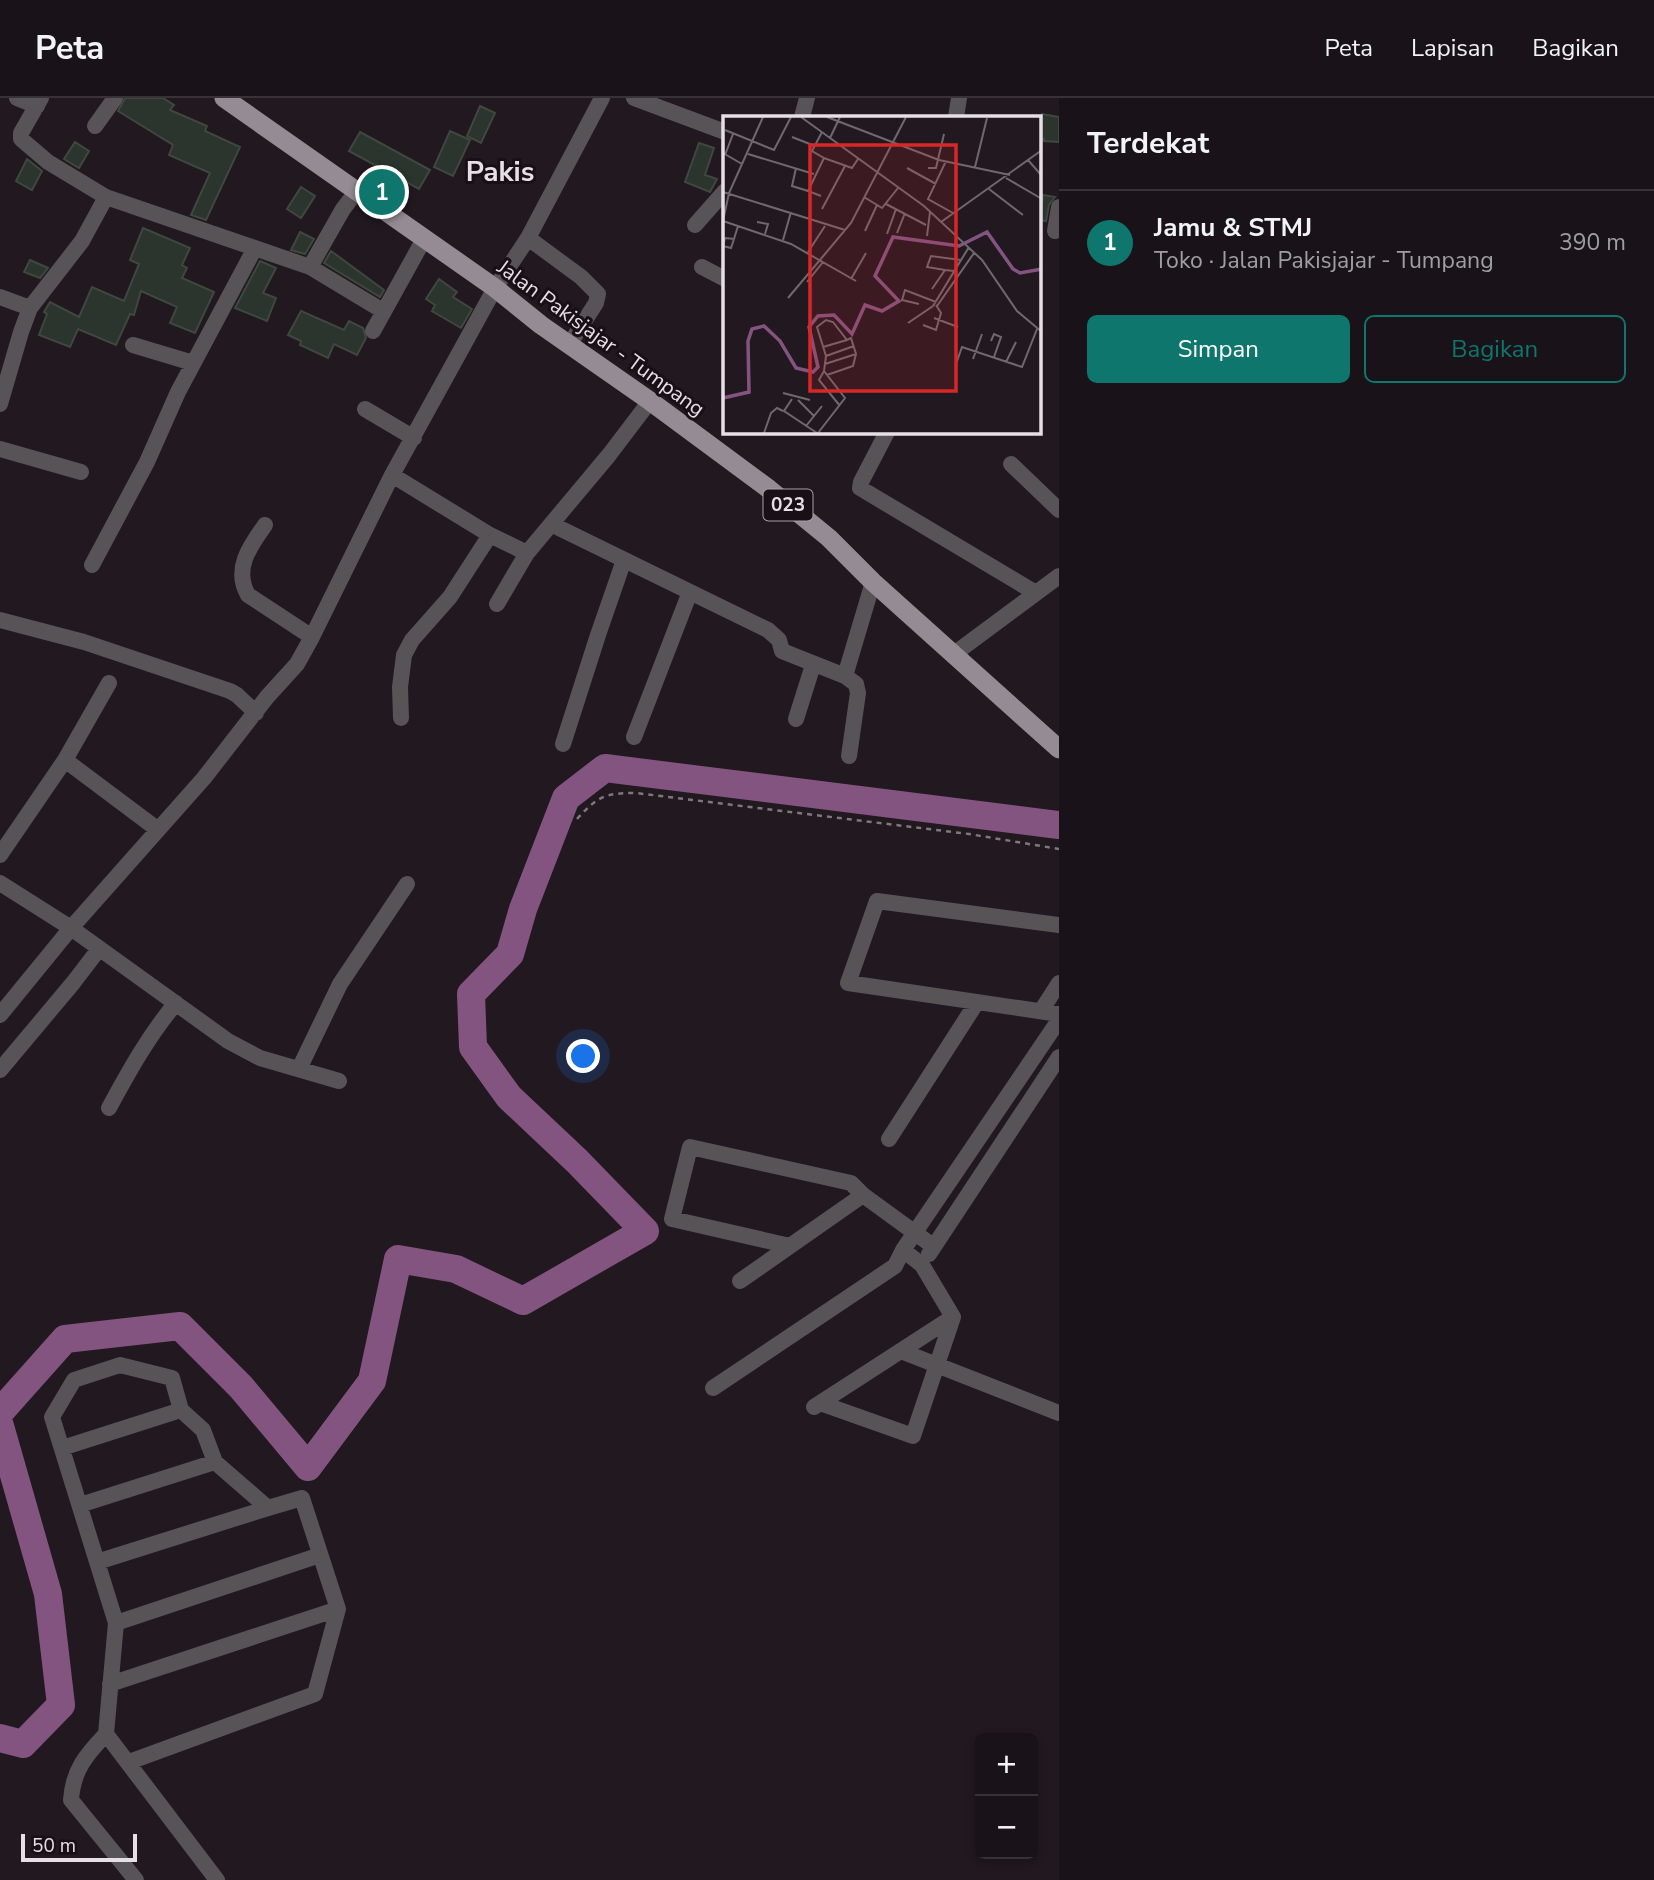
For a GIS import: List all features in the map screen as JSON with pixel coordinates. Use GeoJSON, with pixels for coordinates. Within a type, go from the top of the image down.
{"type":"FeatureCollection","features":[{"type":"Feature","properties":{"kind":"main road","name":"Jalan Pakisjajar - Tumpang"},"geometry":{"type":"LineString","coordinates":[[224,98],[495,288],[569,345],[769,489],[829,538],[873,582],[1059,749]]}},
{"type":"Feature","properties":{"kind":"street"},"geometry":{"type":"LineString","coordinates":[[17,98],[39,102],[21,133],[21,139],[48,162],[106,197],[310,267],[383,311]]}},
{"type":"Feature","properties":{"kind":"street"},"geometry":{"type":"LineString","coordinates":[[95,127],[115,98]]}},
{"type":"Feature","properties":{"kind":"street"},"geometry":{"type":"LineString","coordinates":[[0,1014],[156,829],[204,778],[267,697],[297,664],[313,637],[392,475],[495,288],[528,238],[602,98]]}},
{"type":"Feature","properties":{"kind":"street"},"geometry":{"type":"LineString","coordinates":[[634,98],[723,131]]}},
{"type":"Feature","properties":{"kind":"street"},"geometry":{"type":"LineString","coordinates":[[802,116],[807,98]]}},
{"type":"Feature","properties":{"kind":"street"},"geometry":{"type":"LineString","coordinates":[[956,116],[959,98]]}},
{"type":"Feature","properties":{"kind":"street"},"geometry":{"type":"LineString","coordinates":[[310,267],[343,209],[357,191]]}},
{"type":"Feature","properties":{"kind":"street"},"geometry":{"type":"LineString","coordinates":[[695,225],[723,193]]}},
{"type":"Feature","properties":{"kind":"street"},"geometry":{"type":"LineString","coordinates":[[0,404],[30,308],[82,241],[106,197]]}},
{"type":"Feature","properties":{"kind":"street"},"geometry":{"type":"LineString","coordinates":[[1051,230],[1059,207]]}},
{"type":"Feature","properties":{"kind":"street"},"geometry":{"type":"LineString","coordinates":[[528,238],[581,277],[598,294],[596,303],[569,345]]}},
{"type":"Feature","properties":{"kind":"street"},"geometry":{"type":"LineString","coordinates":[[373,331],[424,239]]}},
{"type":"Feature","properties":{"kind":"street"},"geometry":{"type":"LineString","coordinates":[[92,565],[147,462],[193,363],[255,248]]}},
{"type":"Feature","properties":{"kind":"street"},"geometry":{"type":"LineString","coordinates":[[702,267],[723,278]]}},
{"type":"Feature","properties":{"kind":"street"},"geometry":{"type":"LineString","coordinates":[[0,297],[30,308]]}},
{"type":"Feature","properties":{"kind":"street"},"geometry":{"type":"LineString","coordinates":[[133,345],[193,363]]}},
{"type":"Feature","properties":{"kind":"street"},"geometry":{"type":"LineString","coordinates":[[497,604],[527,553],[650,401]]}},
{"type":"Feature","properties":{"kind":"street"},"geometry":{"type":"LineString","coordinates":[[365,409],[414,438]]}},
{"type":"Feature","properties":{"kind":"street"},"geometry":{"type":"LineString","coordinates":[[886,434],[860,488],[1036,593]]}},
{"type":"Feature","properties":{"kind":"street"},"geometry":{"type":"LineString","coordinates":[[0,449],[80,472]]}},
{"type":"Feature","properties":{"kind":"street"},"geometry":{"type":"LineString","coordinates":[[1011,464],[1059,510]]}},
{"type":"Feature","properties":{"kind":"street"},"geometry":{"type":"LineString","coordinates":[[392,475],[490,535],[527,553]]}},
{"type":"Feature","properties":{"kind":"street"},"geometry":{"type":"LineString","coordinates":[[551,524],[768,630],[779,640],[782,651],[845,676],[856,684],[858,693],[849,756]]}},
{"type":"Feature","properties":{"kind":"street"},"geometry":{"type":"LineString","coordinates":[[265,525],[246,551],[243,586],[248,595],[313,637]]}},
{"type":"Feature","properties":{"kind":"street"},"geometry":{"type":"LineString","coordinates":[[401,718],[400,687],[404,655],[412,640],[450,597],[490,535]]}},
{"type":"Feature","properties":{"kind":"street"},"geometry":{"type":"LineString","coordinates":[[564,744],[624,560]]}},
{"type":"Feature","properties":{"kind":"street"},"geometry":{"type":"LineString","coordinates":[[954,654],[1059,576]]}},
{"type":"Feature","properties":{"kind":"street"},"geometry":{"type":"LineString","coordinates":[[845,676],[873,582]]}},
{"type":"Feature","properties":{"kind":"street"},"geometry":{"type":"LineString","coordinates":[[634,737],[690,592]]}},
{"type":"Feature","properties":{"kind":"street"},"geometry":{"type":"LineString","coordinates":[[0,620],[84,642],[230,691],[256,713]]}},
{"type":"Feature","properties":{"kind":"street"},"geometry":{"type":"LineString","coordinates":[[796,719],[813,665]]}},
{"type":"Feature","properties":{"kind":"street"},"geometry":{"type":"LineString","coordinates":[[0,855],[65,760],[109,683]]}},
{"type":"Feature","properties":{"kind":"street"},"geometry":{"type":"LineString","coordinates":[[65,760],[156,829]]}},
{"type":"Feature","properties":{"kind":"street"},"geometry":{"type":"LineString","coordinates":[[0,883],[71,928],[228,1041],[260,1058],[339,1081]]}},
{"type":"Feature","properties":{"kind":"street"},"geometry":{"type":"LineString","coordinates":[[299,1069],[340,984],[407,884]]}},
{"type":"Feature","properties":{"kind":"street"},"geometry":{"type":"LineString","coordinates":[[1059,925],[877,901],[848,983],[1059,1014]]}},
{"type":"Feature","properties":{"kind":"street"},"geometry":{"type":"LineString","coordinates":[[0,1070],[99,949]]}},
{"type":"Feature","properties":{"kind":"street"},"geometry":{"type":"LineString","coordinates":[[1041,1011],[1059,983]]}},
{"type":"Feature","properties":{"kind":"street"},"geometry":{"type":"LineString","coordinates":[[889,1139],[977,1002]]}},
{"type":"Feature","properties":{"kind":"street"},"geometry":{"type":"LineString","coordinates":[[109,1108],[138,1056],[176,1003]]}},
{"type":"Feature","properties":{"kind":"street"},"geometry":{"type":"LineString","coordinates":[[713,1388],[895,1266],[914,1233],[1059,1020]]}},
{"type":"Feature","properties":{"kind":"street"},"geometry":{"type":"LineString","coordinates":[[922,1265],[1059,1057]]}},
{"type":"Feature","properties":{"kind":"street"},"geometry":{"type":"LineString","coordinates":[[1015,1085],[1032,1096]]}},
{"type":"Feature","properties":{"kind":"street"},"geometry":{"type":"LineString","coordinates":[[790,1246],[672,1219],[690,1147],[851,1183],[933,1247]]}},
{"type":"Feature","properties":{"kind":"street"},"geometry":{"type":"LineString","coordinates":[[951,1179],[969,1191]]}},
{"type":"Feature","properties":{"kind":"street"},"geometry":{"type":"LineString","coordinates":[[740,1281],[863,1195]]}},
{"type":"Feature","properties":{"kind":"street"},"geometry":{"type":"LineString","coordinates":[[903,1250],[922,1265],[953,1317],[914,1436],[817,1405],[953,1317]]}},
{"type":"Feature","properties":{"kind":"street"},"geometry":{"type":"LineString","coordinates":[[901,1351],[1059,1413]]}},
{"type":"Feature","properties":{"kind":"street"},"geometry":{"type":"LineString","coordinates":[[136,1880],[71,1800],[72,1781],[83,1760],[106,1734],[116,1623],[52,1418],[74,1380],[120,1365],[172,1378],[181,1410],[203,1430],[215,1462],[268,1508]]}},
{"type":"Feature","properties":{"kind":"street"},"geometry":{"type":"LineString","coordinates":[[62,1448],[181,1410]]}},
{"type":"Feature","properties":{"kind":"street"},"geometry":{"type":"LineString","coordinates":[[80,1505],[215,1462]]}},
{"type":"Feature","properties":{"kind":"street"},"geometry":{"type":"LineString","coordinates":[[97,1562],[302,1498],[338,1609],[314,1694],[129,1762]]}},
{"type":"Feature","properties":{"kind":"street"},"geometry":{"type":"LineString","coordinates":[[116,1623],[320,1555]]}},
{"type":"Feature","properties":{"kind":"street"},"geometry":{"type":"LineString","coordinates":[[110,1685],[338,1609]]}},
{"type":"Feature","properties":{"kind":"street"},"geometry":{"type":"LineString","coordinates":[[106,1734],[217,1880]]}},
{"type":"Feature","properties":{"kind":"path"},"geometry":{"type":"LineString","coordinates":[[577,819],[593,801],[604,796],[636,793],[969,834],[1059,849]]}},
{"type":"Feature","properties":{"kind":"building"},"geometry":{"type":"Polygon","coordinates":[[[125,98],[163,98],[174,105],[170,110],[207,126],[205,131],[240,147],[206,220],[191,215],[210,173],[169,155],[173,145],[118,111],[125,98]]]}},
{"type":"Feature","properties":{"kind":"building"},"geometry":{"type":"Polygon","coordinates":[[[480,106],[495,113],[481,143],[467,136],[480,106]]]}},
{"type":"Feature","properties":{"kind":"building"},"geometry":{"type":"Polygon","coordinates":[[[1042,116],[1059,117],[1059,142],[1042,138],[1042,116]]]}},
{"type":"Feature","properties":{"kind":"building"},"geometry":{"type":"Polygon","coordinates":[[[450,131],[470,140],[453,176],[434,167],[450,131]]]}},
{"type":"Feature","properties":{"kind":"building"},"geometry":{"type":"Polygon","coordinates":[[[360,132],[430,170],[419,189],[349,151],[360,132]]]}},
{"type":"Feature","properties":{"kind":"building"},"geometry":{"type":"Polygon","coordinates":[[[75,142],[89,151],[79,168],[64,159],[75,142]]]}},
{"type":"Feature","properties":{"kind":"building"},"geometry":{"type":"Polygon","coordinates":[[[699,143],[714,148],[705,175],[717,179],[710,192],[685,182],[699,143]]]}},
{"type":"Feature","properties":{"kind":"building"},"geometry":{"type":"Polygon","coordinates":[[[27,159],[42,171],[32,190],[16,181],[27,159]]]}},
{"type":"Feature","properties":{"kind":"building"},"geometry":{"type":"Polygon","coordinates":[[[301,187],[315,196],[301,218],[287,209],[301,187]]]}},
{"type":"Feature","properties":{"kind":"building"},"geometry":{"type":"Polygon","coordinates":[[[1043,195],[1055,197],[1049,205],[1046,221],[1042,220],[1043,195]]]}},
{"type":"Feature","properties":{"kind":"building"},"geometry":{"type":"Polygon","coordinates":[[[143,228],[190,248],[182,265],[187,268],[182,278],[214,292],[195,333],[170,323],[177,307],[141,291],[134,315],[130,314],[116,345],[78,329],[70,347],[39,335],[47,314],[44,312],[50,302],[79,317],[92,287],[124,301],[139,264],[130,260],[143,228]]]}},
{"type":"Feature","properties":{"kind":"building"},"geometry":{"type":"Polygon","coordinates":[[[300,232],[314,239],[305,254],[291,250],[300,232]]]}},
{"type":"Feature","properties":{"kind":"building"},"geometry":{"type":"Polygon","coordinates":[[[331,251],[384,290],[380,297],[324,263],[331,251]]]}},
{"type":"Feature","properties":{"kind":"building"},"geometry":{"type":"Polygon","coordinates":[[[30,260],[48,268],[40,278],[24,272],[30,260]]]}},
{"type":"Feature","properties":{"kind":"building"},"geometry":{"type":"Polygon","coordinates":[[[260,261],[276,268],[263,293],[276,298],[267,321],[235,308],[260,261]]]}},
{"type":"Feature","properties":{"kind":"building"},"geometry":{"type":"Polygon","coordinates":[[[439,279],[457,292],[453,297],[472,309],[461,328],[432,311],[435,305],[426,299],[439,279]]]}},
{"type":"Feature","properties":{"kind":"building"},"geometry":{"type":"Polygon","coordinates":[[[301,311],[344,330],[349,321],[363,328],[366,338],[357,355],[334,344],[328,358],[300,345],[301,341],[288,335],[301,311]]]}},
{"type":"Feature","properties":{"kind":"waterway"},"geometry":{"type":"LineString","coordinates":[[0,1412],[65,1339],[180,1326],[241,1387],[308,1467],[372,1381],[398,1259],[456,1269],[523,1301],[645,1231],[577,1161],[509,1097],[473,1047],[471,994],[510,954],[523,909],[566,798],[605,768],[1059,825]]}},
{"type":"Feature","properties":{"kind":"waterway"},"geometry":{"type":"LineString","coordinates":[[0,1426],[48,1594],[61,1705],[23,1744],[0,1738]]}},
{"type":"Feature","properties":{"kind":"place","name":"Jamu & STMJ"},"geometry":{"type":"Point","coordinates":[382,192]}},
{"type":"Feature","properties":{"kind":"district","name":"Pakis"},"geometry":{"type":"Point","coordinates":[500,172]}}]}
